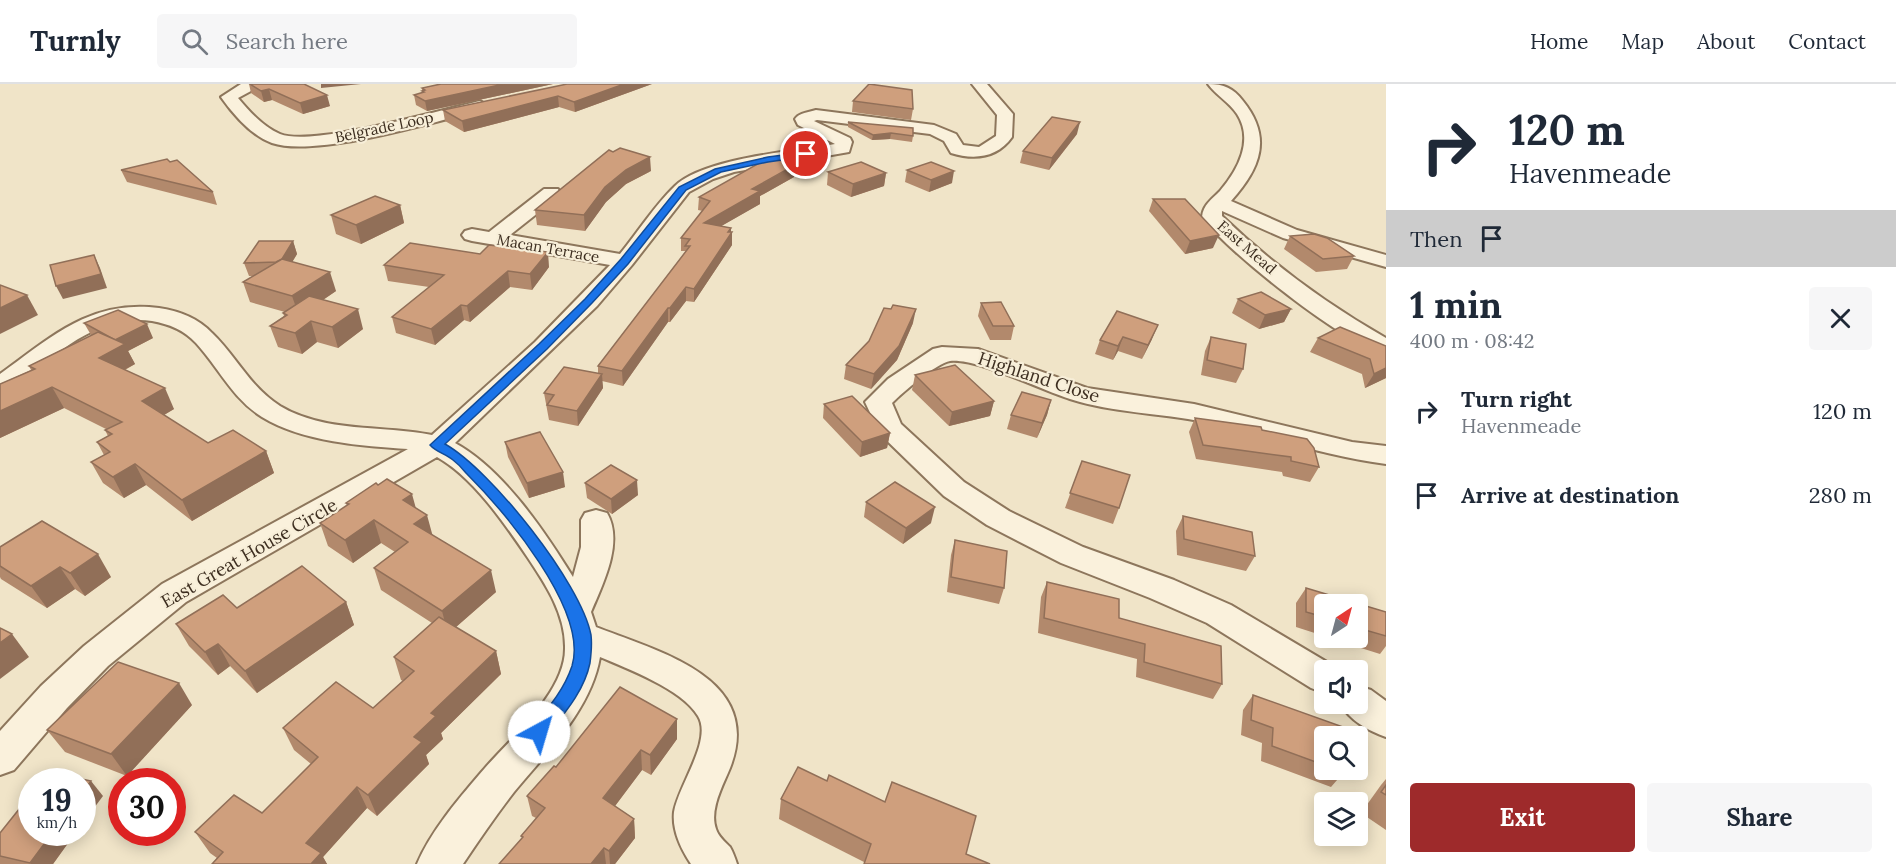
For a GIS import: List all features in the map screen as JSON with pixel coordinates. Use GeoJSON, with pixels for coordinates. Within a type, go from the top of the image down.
{"type":"FeatureCollection","features":[{"type":"Feature","properties":{"kind":"street","name":"Belgrade Loop"},"geometry":{"type":"LineString","coordinates":[[257,84],[243,88],[228,97],[236,107],[276,139],[288,141],[324,140],[495,102]]}},
{"type":"Feature","properties":{"kind":"street","name":"East Great House Circle"},"geometry":{"type":"LineString","coordinates":[[0,758],[54,697],[96,656],[174,593],[437,445],[543,347],[625,261],[682,188],[718,170],[843,148],[844,142],[804,122],[803,119],[807,116],[823,115],[933,130],[950,138],[957,149],[964,152],[974,153],[992,148],[1004,136],[1005,114],[979,84]]}},
{"type":"Feature","properties":{"kind":"street","name":"East Mead"},"geometry":{"type":"LineString","coordinates":[[1215,84],[1236,101],[1248,118],[1252,127],[1254,144],[1248,163],[1212,210],[1212,217],[1240,244],[1328,311],[1386,348]]}},
{"type":"Feature","properties":{"kind":"street"},"geometry":{"type":"LineString","coordinates":[[494,238],[551,193]]}},
{"type":"Feature","properties":{"kind":"street"},"geometry":{"type":"LineString","coordinates":[[1219,203],[1290,234],[1386,261]]}},
{"type":"Feature","properties":{"kind":"street","name":"Macan Terrace"},"geometry":{"type":"LineString","coordinates":[[472,235],[625,261]]}},
{"type":"Feature","properties":{"kind":"street"},"geometry":{"type":"LineString","coordinates":[[0,386],[41,352],[95,321],[132,314],[163,315],[183,321],[198,330],[216,350],[229,372],[245,392],[272,412],[317,427],[437,445],[458,457],[494,493],[558,578],[579,625],[628,654],[671,674],[712,705],[718,717],[720,739],[701,788],[694,827],[702,845],[716,864]]}},
{"type":"Feature","properties":{"kind":"street","name":"Highland Close"},"geometry":{"type":"LineString","coordinates":[[1314,672],[1219,614],[1037,540],[999,518],[954,489],[889,428],[878,402],[897,384],[942,354],[969,354],[1080,394],[1112,401],[1194,412],[1238,421],[1352,451],[1386,454]]}},
{"type":"Feature","properties":{"kind":"street"},"geometry":{"type":"LineString","coordinates":[[438,864],[480,806],[569,695],[581,664],[579,625],[598,546],[596,520]]}},
{"type":"Feature","properties":{"kind":"street"},"geometry":{"type":"LineString","coordinates":[[1368,708],[1386,721]]}},
{"type":"Feature","properties":{"kind":"building"},"geometry":{"type":"Polygon","coordinates":[[[250,84],[304,84],[327,95],[300,103],[269,89],[261,91],[250,84]]]}},
{"type":"Feature","properties":{"kind":"building"},"geometry":{"type":"Polygon","coordinates":[[[441,84],[504,84],[425,101],[414,95],[424,92],[422,88],[441,84]]]}},
{"type":"Feature","properties":{"kind":"building"},"geometry":{"type":"Polygon","coordinates":[[[567,84],[624,84],[574,102],[558,96],[462,121],[443,110],[567,84]]]}},
{"type":"Feature","properties":{"kind":"building"},"geometry":{"type":"Polygon","coordinates":[[[869,84],[912,90],[913,109],[853,101],[869,84]]]}},
{"type":"Feature","properties":{"kind":"building"},"geometry":{"type":"Polygon","coordinates":[[[1052,117],[1080,122],[1052,158],[1023,151],[1052,117]]]}},
{"type":"Feature","properties":{"kind":"building"},"geometry":{"type":"Polygon","coordinates":[[[848,122],[913,128],[913,136],[891,133],[873,135],[848,122]]]}},
{"type":"Feature","properties":{"kind":"building"},"geometry":{"type":"Polygon","coordinates":[[[620,148],[650,157],[626,170],[605,187],[584,215],[535,210],[609,150],[613,152],[620,148]]]}},
{"type":"Feature","properties":{"kind":"building"},"geometry":{"type":"Polygon","coordinates":[[[770,157],[795,165],[752,189],[760,191],[704,223],[731,228],[728,232],[732,232],[694,289],[686,287],[622,371],[598,366],[690,246],[685,246],[690,239],[681,238],[710,201],[699,197],[770,157]]]}},
{"type":"Feature","properties":{"kind":"building"},"geometry":{"type":"Polygon","coordinates":[[[167,159],[170,162],[177,160],[213,192],[121,170],[167,159]]]}},
{"type":"Feature","properties":{"kind":"building"},"geometry":{"type":"Polygon","coordinates":[[[861,162],[886,173],[853,184],[828,172],[861,162]]]}},
{"type":"Feature","properties":{"kind":"building"},"geometry":{"type":"Polygon","coordinates":[[[931,162],[954,171],[931,180],[907,170],[931,162]]]}},
{"type":"Feature","properties":{"kind":"building"},"geometry":{"type":"Polygon","coordinates":[[[375,196],[400,205],[356,225],[331,215],[375,196]]]}},
{"type":"Feature","properties":{"kind":"building"},"geometry":{"type":"Polygon","coordinates":[[[1153,199],[1185,199],[1219,235],[1190,241],[1153,199]]]}},
{"type":"Feature","properties":{"kind":"building"},"geometry":{"type":"Polygon","coordinates":[[[1314,234],[1327,238],[1354,256],[1323,259],[1290,236],[1314,234]]]}},
{"type":"Feature","properties":{"kind":"building"},"geometry":{"type":"Polygon","coordinates":[[[259,241],[293,241],[282,259],[276,262],[244,263],[259,241]]]}},
{"type":"Feature","properties":{"kind":"building"},"geometry":{"type":"Polygon","coordinates":[[[410,243],[480,254],[489,245],[548,252],[530,274],[508,271],[467,306],[461,305],[431,329],[392,317],[444,275],[384,265],[410,243]]]}},
{"type":"Feature","properties":{"kind":"building"},"geometry":{"type":"Polygon","coordinates":[[[94,255],[101,274],[56,286],[50,265],[94,255]]]}},
{"type":"Feature","properties":{"kind":"building"},"geometry":{"type":"Polygon","coordinates":[[[282,259],[330,272],[292,296],[243,282],[282,259]]]}},
{"type":"Feature","properties":{"kind":"building"},"geometry":{"type":"Polygon","coordinates":[[[0,285],[27,295],[0,308],[0,285]]]}},
{"type":"Feature","properties":{"kind":"building"},"geometry":{"type":"Polygon","coordinates":[[[1261,292],[1291,309],[1265,315],[1238,299],[1261,292]]]}},
{"type":"Feature","properties":{"kind":"building"},"geometry":{"type":"Polygon","coordinates":[[[309,296],[358,309],[332,327],[311,321],[295,333],[270,326],[287,315],[283,313],[309,296]]]}},
{"type":"Feature","properties":{"kind":"building"},"geometry":{"type":"Polygon","coordinates":[[[1001,302],[1014,326],[993,326],[981,303],[1001,302]]]}},
{"type":"Feature","properties":{"kind":"building"},"geometry":{"type":"Polygon","coordinates":[[[893,305],[916,309],[899,346],[874,374],[846,365],[869,341],[884,308],[891,309],[893,305]]]}},
{"type":"Feature","properties":{"kind":"building"},"geometry":{"type":"Polygon","coordinates":[[[118,310],[147,324],[115,340],[84,323],[118,310]]]}},
{"type":"Feature","properties":{"kind":"building"},"geometry":{"type":"Polygon","coordinates":[[[1117,311],[1158,325],[1148,345],[1123,337],[1118,346],[1100,340],[1117,311]]]}},
{"type":"Feature","properties":{"kind":"building"},"geometry":{"type":"Polygon","coordinates":[[[1340,327],[1386,346],[1386,368],[1374,374],[1370,359],[1318,338],[1340,327]]]}},
{"type":"Feature","properties":{"kind":"building"},"geometry":{"type":"Polygon","coordinates":[[[98,332],[125,344],[99,358],[165,388],[142,401],[208,443],[233,430],[266,451],[182,500],[135,464],[113,477],[91,462],[110,452],[97,442],[112,434],[105,430],[122,422],[52,387],[0,411],[0,384],[35,369],[29,366],[98,332]]]}},
{"type":"Feature","properties":{"kind":"building"},"geometry":{"type":"Polygon","coordinates":[[[1211,337],[1246,344],[1243,369],[1207,360],[1211,337]]]}},
{"type":"Feature","properties":{"kind":"building"},"geometry":{"type":"Polygon","coordinates":[[[955,365],[994,401],[952,412],[915,375],[955,365]]]}},
{"type":"Feature","properties":{"kind":"building"},"geometry":{"type":"Polygon","coordinates":[[[564,367],[602,374],[577,411],[547,405],[554,395],[544,393],[564,367]]]}},
{"type":"Feature","properties":{"kind":"building"},"geometry":{"type":"Polygon","coordinates":[[[1022,392],[1051,400],[1042,423],[1011,415],[1022,392]]]}},
{"type":"Feature","properties":{"kind":"building"},"geometry":{"type":"Polygon","coordinates":[[[852,396],[890,433],[862,442],[824,404],[852,396]]]}},
{"type":"Feature","properties":{"kind":"building"},"geometry":{"type":"Polygon","coordinates":[[[1195,418],[1261,427],[1262,430],[1307,439],[1314,448],[1319,467],[1291,461],[1291,457],[1203,445],[1195,418]]]}},
{"type":"Feature","properties":{"kind":"building"},"geometry":{"type":"Polygon","coordinates":[[[540,432],[563,472],[527,483],[505,442],[540,432]]]}},
{"type":"Feature","properties":{"kind":"building"},"geometry":{"type":"Polygon","coordinates":[[[1082,461],[1130,475],[1119,508],[1070,493],[1082,461]]]}},
{"type":"Feature","properties":{"kind":"building"},"geometry":{"type":"Polygon","coordinates":[[[611,465],[637,480],[611,499],[585,483],[611,465]]]}},
{"type":"Feature","properties":{"kind":"building"},"geometry":{"type":"Polygon","coordinates":[[[387,479],[412,494],[403,500],[427,515],[414,524],[491,570],[442,611],[374,568],[408,542],[374,520],[345,540],[320,523],[376,483],[378,485],[387,479]]]}},
{"type":"Feature","properties":{"kind":"building"},"geometry":{"type":"Polygon","coordinates":[[[895,482],[935,507],[906,528],[866,502],[895,482]]]}},
{"type":"Feature","properties":{"kind":"building"},"geometry":{"type":"Polygon","coordinates":[[[1183,516],[1252,532],[1255,556],[1184,539],[1183,516]]]}},
{"type":"Feature","properties":{"kind":"building"},"geometry":{"type":"Polygon","coordinates":[[[42,521],[98,554],[70,573],[60,567],[31,586],[0,566],[0,547],[42,521]]]}},
{"type":"Feature","properties":{"kind":"building"},"geometry":{"type":"Polygon","coordinates":[[[955,540],[1007,551],[1004,588],[951,577],[955,540]]]}},
{"type":"Feature","properties":{"kind":"building"},"geometry":{"type":"Polygon","coordinates":[[[302,566],[346,602],[245,671],[218,644],[205,652],[176,624],[223,595],[237,608],[302,566]]]}},
{"type":"Feature","properties":{"kind":"building"},"geometry":{"type":"Polygon","coordinates":[[[1047,582],[1119,599],[1119,618],[1221,646],[1222,684],[1144,662],[1145,644],[1044,618],[1047,582]]]}},
{"type":"Feature","properties":{"kind":"building"},"geometry":{"type":"Polygon","coordinates":[[[1306,588],[1326,594],[1314,594],[1314,614],[1306,612],[1306,588]]]}},
{"type":"Feature","properties":{"kind":"building"},"geometry":{"type":"Polygon","coordinates":[[[1368,607],[1386,612],[1386,636],[1368,631],[1368,607]]]}},
{"type":"Feature","properties":{"kind":"building"},"geometry":{"type":"Polygon","coordinates":[[[439,617],[496,651],[431,713],[436,716],[414,737],[422,742],[368,795],[357,787],[306,843],[321,853],[311,864],[212,864],[223,852],[195,832],[234,795],[262,813],[318,757],[283,728],[336,682],[373,708],[414,671],[394,657],[439,617]]]}},
{"type":"Feature","properties":{"kind":"building"},"geometry":{"type":"Polygon","coordinates":[[[0,628],[12,634],[0,643],[0,628]]]}},
{"type":"Feature","properties":{"kind":"building"},"geometry":{"type":"Polygon","coordinates":[[[118,662],[179,683],[111,754],[47,730],[118,662]]]}},
{"type":"Feature","properties":{"kind":"building"},"geometry":{"type":"Polygon","coordinates":[[[620,687],[677,719],[650,755],[641,750],[603,798],[634,819],[609,851],[604,848],[591,864],[499,864],[545,808],[527,796],[554,766],[556,767],[620,687]]]}},
{"type":"Feature","properties":{"kind":"building"},"geometry":{"type":"Polygon","coordinates":[[[1253,695],[1340,726],[1314,726],[1314,761],[1272,746],[1273,728],[1251,720],[1253,695]]]}},
{"type":"Feature","properties":{"kind":"building"},"geometry":{"type":"Polygon","coordinates":[[[798,767],[827,781],[829,775],[885,802],[892,782],[976,816],[966,854],[990,864],[864,864],[871,844],[781,799],[798,767]]]}},
{"type":"Feature","properties":{"kind":"building"},"geometry":{"type":"Polygon","coordinates":[[[1386,785],[1386,795],[1381,792],[1386,785]]]}},
{"type":"Feature","properties":{"kind":"building"},"geometry":{"type":"Polygon","coordinates":[[[18,810],[18,846],[43,846],[30,863],[0,856],[0,833],[18,810]]]}},
{"type":"Feature","properties":{"kind":"route"},"geometry":{"type":"LineString","coordinates":[[539,732],[569,695],[581,664],[583,636],[572,605],[558,578],[494,493],[458,457],[437,445],[589,301],[625,261],[682,188],[718,170],[768,159],[806,154]]}}]}
